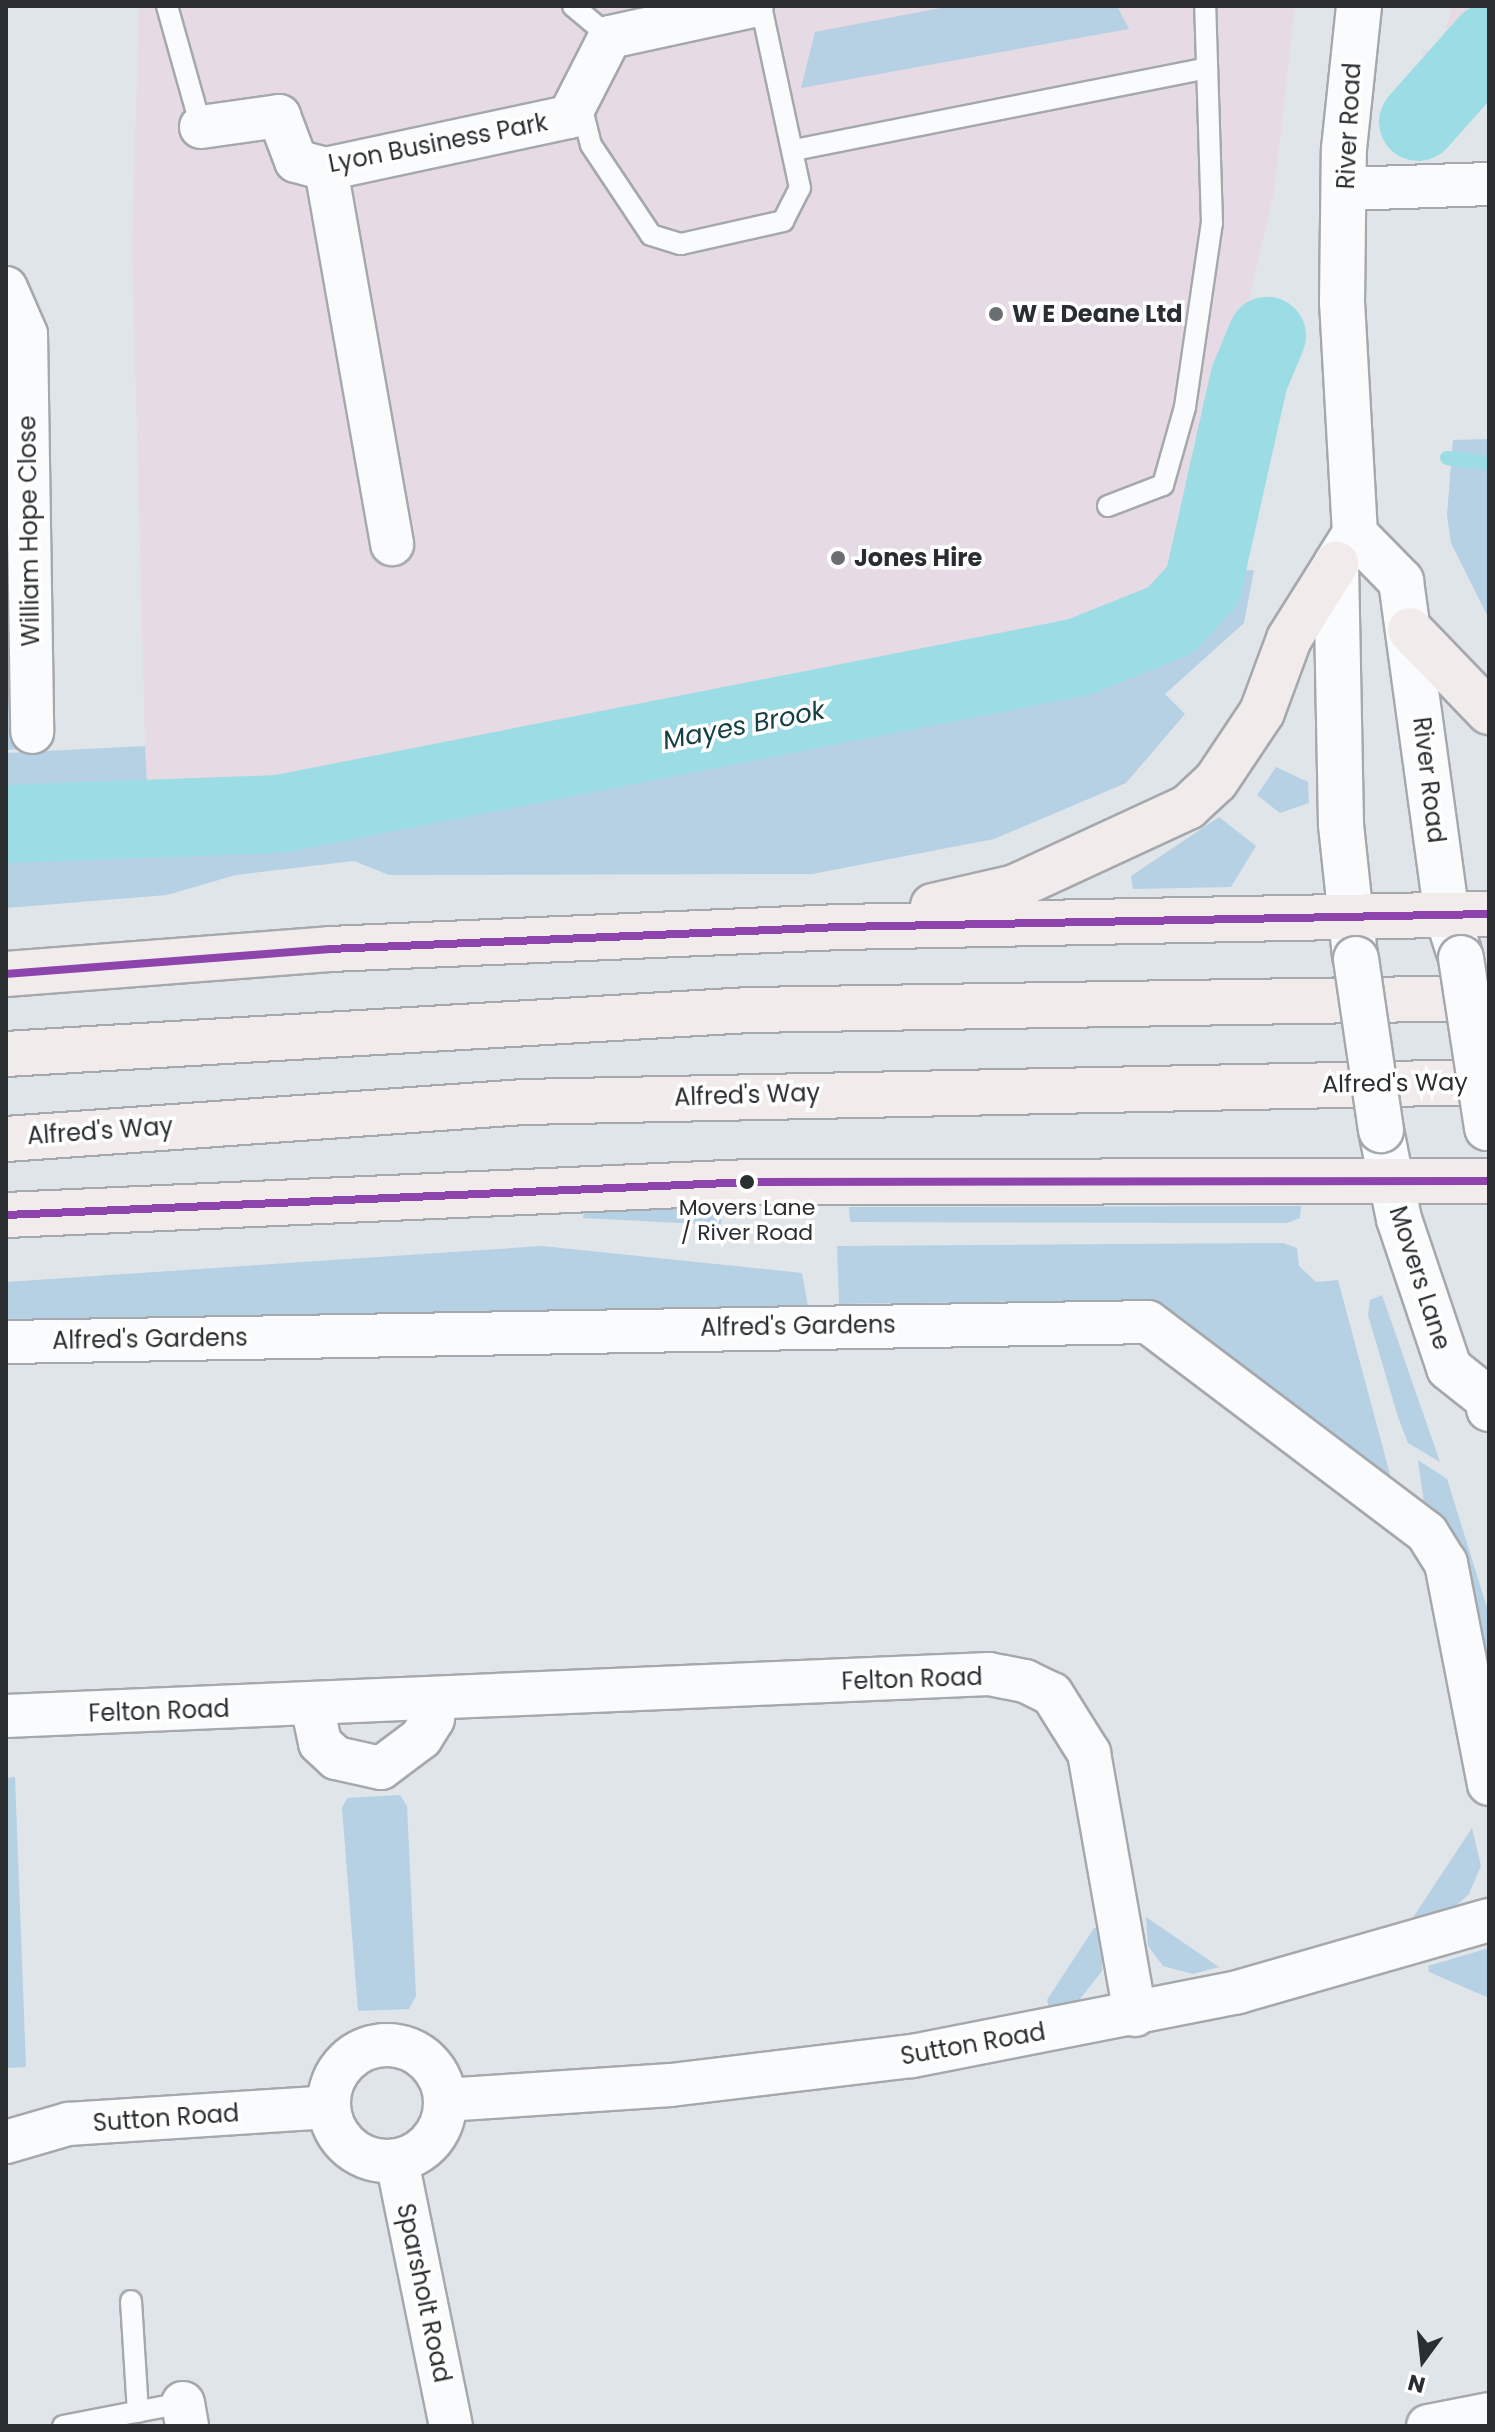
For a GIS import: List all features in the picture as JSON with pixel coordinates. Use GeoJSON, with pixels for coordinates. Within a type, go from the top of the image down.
{"type":"FeatureCollection","features":[{"type":"Feature","properties":{"kind":"highway"},"geometry":{"type":"LineString","coordinates":[[841,927],[1015,887],[1188,807],[1216,781],[1262,712],[1289,639],[1345,549]]}},
{"type":"Feature","properties":{"kind":"highway"},"geometry":{"type":"LineString","coordinates":[[1410,630],[1489,712]]}},
{"type":"Feature","properties":{"kind":"highway"},"geometry":{"type":"LineString","coordinates":[[6,974],[330,949],[841,927],[1468,915]]}},
{"type":"Feature","properties":{"kind":"highway"},"geometry":{"type":"LineString","coordinates":[[6,1054],[749,1010],[1489,998]]}},
{"type":"Feature","properties":{"kind":"highway","name":"Alfred's Way"},"geometry":{"type":"LineString","coordinates":[[6,1139],[539,1102],[1482,1063]]}},
{"type":"Feature","properties":{"kind":"highway"},"geometry":{"type":"LineString","coordinates":[[6,1215],[749,1182],[1389,1178],[1489,1181]]}},
{"type":"Feature","properties":{"kind":"street"},"geometry":{"type":"LineString","coordinates":[[610,37],[752,6]]}},
{"type":"Feature","properties":{"kind":"street","name":"River Road"},"geometry":{"type":"LineString","coordinates":[[1359,6],[1346,189],[1342,302],[1345,549],[1341,824],[1350,916],[1369,1044]]}},
{"type":"Feature","properties":{"kind":"street","name":"Lyon Business Park"},"geometry":{"type":"LineString","coordinates":[[201,127],[279,116],[296,161],[326,169],[569,117],[610,37]]}},
{"type":"Feature","properties":{"kind":"street"},"geometry":{"type":"LineString","coordinates":[[326,169],[392,544]]}},
{"type":"Feature","properties":{"kind":"street"},"geometry":{"type":"LineString","coordinates":[[1346,189],[1489,184]]}},
{"type":"Feature","properties":{"kind":"street","name":"William Hope Close"},"geometry":{"type":"LineString","coordinates":[[6,288],[26,334],[32,732]]}},
{"type":"Feature","properties":{"kind":"street","name":"River Road"},"geometry":{"type":"LineString","coordinates":[[1345,549],[1401,581],[1468,915],[1461,958],[1482,1063]]}},
{"type":"Feature","properties":{"kind":"street","name":"Movers Lane"},"geometry":{"type":"LineString","coordinates":[[1369,1044],[1389,1178],[1449,1368],[1489,1401]]}},
{"type":"Feature","properties":{"kind":"street"},"geometry":{"type":"LineString","coordinates":[[1482,1063],[1488,1132]]}},
{"type":"Feature","properties":{"kind":"street","name":"Alfred's Gardens"},"geometry":{"type":"LineString","coordinates":[[6,1342],[1148,1322],[1427,1533],[1446,1563],[1489,1784]]}},
{"type":"Feature","properties":{"kind":"street","name":"Felton Road"},"geometry":{"type":"LineString","coordinates":[[6,1716],[433,1702],[989,1674],[1025,1681],[1052,1694],[1089,1753],[1135,2015]]}},
{"type":"Feature","properties":{"kind":"street"},"geometry":{"type":"LineString","coordinates":[[312,1705],[316,1734],[336,1758],[381,1768],[421,1738],[433,1719],[433,1702]]}},
{"type":"Feature","properties":{"kind":"street","name":"Sutton Road"},"geometry":{"type":"LineString","coordinates":[[445,2100],[671,2085],[912,2056],[1135,2015],[1489,1920]]}},
{"type":"Feature","properties":{"kind":"street"},"geometry":{"type":"LineString","coordinates":[[391,2045],[427,2060],[445,2100],[437,2133],[397,2161],[356,2153],[337,2133],[328,2107],[342,2066],[358,2053],[391,2045]]}},
{"type":"Feature","properties":{"kind":"street","name":"Sutton Road"},"geometry":{"type":"LineString","coordinates":[[6,2142],[68,2124],[328,2107]]}},
{"type":"Feature","properties":{"kind":"street","name":"Sparsholt Road"},"geometry":{"type":"LineString","coordinates":[[397,2161],[451,2426]]}},
{"type":"Feature","properties":{"kind":"street"},"geometry":{"type":"LineString","coordinates":[[1428,2426],[1489,2414]]}},
{"type":"Feature","properties":{"kind":"lane"},"geometry":{"type":"LineString","coordinates":[[167,6],[201,127]]}},
{"type":"Feature","properties":{"kind":"lane"},"geometry":{"type":"LineString","coordinates":[[573,6],[610,37]]}},
{"type":"Feature","properties":{"kind":"lane"},"geometry":{"type":"LineString","coordinates":[[579,97],[591,145],[630,212],[665,242],[783,221],[799,201],[794,150],[761,6]]}},
{"type":"Feature","properties":{"kind":"lane"},"geometry":{"type":"LineString","coordinates":[[1108,506],[1163,485],[1185,407],[1212,223],[1205,6]]}},
{"type":"Feature","properties":{"kind":"lane"},"geometry":{"type":"LineString","coordinates":[[794,150],[1207,68]]}},
{"type":"Feature","properties":{"kind":"lane"},"geometry":{"type":"LineString","coordinates":[[131,2301],[138,2412]]}},
{"type":"Feature","properties":{"kind":"lane"},"geometry":{"type":"LineString","coordinates":[[63,2426],[138,2412],[185,2415]]}},
{"type":"Feature","properties":{"kind":"shaded area"},"geometry":{"type":"Polygon","coordinates":[[[139,6],[1295,6],[1274,193],[1185,574],[1159,598],[1036,635],[321,775],[146,784],[132,245],[139,6]]]}},
{"type":"Feature","properties":{"kind":"shaded area"},"geometry":{"type":"Polygon","coordinates":[[[951,6],[1117,6],[1129,29],[801,88],[815,32],[951,6]]]}},
{"type":"Feature","properties":{"kind":"shaded area"},"geometry":{"type":"Polygon","coordinates":[[[1452,6],[1489,6],[1489,23],[1421,83],[1423,51],[1441,49],[1452,6]]]}},
{"type":"Feature","properties":{"kind":"shaded area"},"geometry":{"type":"Polygon","coordinates":[[[1489,439],[1489,619],[1451,543],[1447,515],[1453,440],[1489,439]]]}},
{"type":"Feature","properties":{"kind":"shaded area"},"geometry":{"type":"Polygon","coordinates":[[[1254,570],[1244,623],[1165,694],[1185,714],[1126,783],[994,839],[812,874],[389,875],[354,861],[236,875],[167,895],[6,908],[6,753],[145,746],[147,784],[321,775],[1036,635],[1159,598],[1167,637],[1207,612],[1230,571],[1254,570]]]}},
{"type":"Feature","properties":{"kind":"shaded area"},"geometry":{"type":"Polygon","coordinates":[[[6,667],[12,671],[23,749],[6,750],[6,667]]]}},
{"type":"Feature","properties":{"kind":"shaded area"},"geometry":{"type":"Polygon","coordinates":[[[1276,767],[1308,782],[1309,803],[1280,813],[1257,795],[1276,767]]]}},
{"type":"Feature","properties":{"kind":"shaded area"},"geometry":{"type":"Polygon","coordinates":[[[1219,817],[1256,846],[1231,887],[1133,889],[1131,876],[1219,817]]]}},
{"type":"Feature","properties":{"kind":"shaded area"},"geometry":{"type":"Polygon","coordinates":[[[1301,1206],[1300,1218],[1287,1223],[850,1222],[849,1207],[1301,1206]]]}},
{"type":"Feature","properties":{"kind":"shaded area"},"geometry":{"type":"Polygon","coordinates":[[[722,1208],[721,1225],[583,1218],[584,1211],[722,1208]]]}},
{"type":"Feature","properties":{"kind":"shaded area"},"geometry":{"type":"Polygon","coordinates":[[[1283,1243],[1297,1248],[1299,1266],[1316,1282],[1338,1280],[1392,1482],[1164,1307],[1138,1300],[839,1304],[837,1246],[1283,1243]]]}},
{"type":"Feature","properties":{"kind":"shaded area"},"geometry":{"type":"Polygon","coordinates":[[[542,1246],[802,1273],[808,1306],[6,1320],[6,1282],[542,1246]]]}},
{"type":"Feature","properties":{"kind":"shaded area"},"geometry":{"type":"Polygon","coordinates":[[[1382,1295],[1440,1462],[1408,1443],[1398,1417],[1368,1315],[1370,1300],[1382,1295]]]}},
{"type":"Feature","properties":{"kind":"shaded area"},"geometry":{"type":"Polygon","coordinates":[[[1418,1460],[1447,1479],[1489,1614],[1489,1685],[1468,1572],[1456,1537],[1424,1504],[1418,1460]]]}},
{"type":"Feature","properties":{"kind":"shaded area"},"geometry":{"type":"Polygon","coordinates":[[[15,1777],[26,2067],[6,2068],[6,1778],[15,1777]]]}},
{"type":"Feature","properties":{"kind":"shaded area"},"geometry":{"type":"Polygon","coordinates":[[[400,1795],[407,1806],[416,1996],[409,2009],[358,2011],[342,1808],[347,1798],[400,1795]]]}},
{"type":"Feature","properties":{"kind":"shaded area"},"geometry":{"type":"Polygon","coordinates":[[[1472,1828],[1481,1866],[1469,1894],[1455,1907],[1412,1919],[1472,1828]]]}},
{"type":"Feature","properties":{"kind":"shaded area"},"geometry":{"type":"Polygon","coordinates":[[[1146,1917],[1219,1967],[1193,1974],[1163,1966],[1148,1946],[1146,1917]]]}},
{"type":"Feature","properties":{"kind":"shaded area"},"geometry":{"type":"Polygon","coordinates":[[[1094,1928],[1102,1928],[1102,1971],[1076,2004],[1050,2012],[1047,2000],[1094,1928]]]}},
{"type":"Feature","properties":{"kind":"shaded area"},"geometry":{"type":"Polygon","coordinates":[[[1489,1948],[1489,1998],[1429,1972],[1428,1966],[1489,1948]]]}},
{"type":"Feature","properties":{"kind":"waterway","name":"Mayes Brook"},"geometry":{"type":"LineString","coordinates":[[1418,122],[1489,42]]}},
{"type":"Feature","properties":{"kind":"waterway","name":"Mayes Brook"},"geometry":{"type":"LineString","coordinates":[[6,824],[279,814],[1079,657],[1171,620],[1203,585],[1249,379],[1267,336]]}},
{"type":"Feature","properties":{"kind":"waterway"},"geometry":{"type":"LineString","coordinates":[[1447,458],[1489,463]]}},
{"type":"Feature","properties":{"kind":"transit line"},"geometry":{"type":"LineString","coordinates":[[6,974],[330,949],[841,927],[1489,914]]}},
{"type":"Feature","properties":{"kind":"transit line"},"geometry":{"type":"LineString","coordinates":[[6,1215],[749,1182],[1489,1181]]}},
{"type":"Feature","properties":{"kind":"place","name":"W E Deane Ltd"},"geometry":{"type":"Point","coordinates":[996,314]}},
{"type":"Feature","properties":{"kind":"place","name":"Jones Hire"},"geometry":{"type":"Point","coordinates":[838,558]}},
{"type":"Feature","properties":{"kind":"place","name":"Movers Lane / River Road"},"geometry":{"type":"Point","coordinates":[747,1182]}}]}
